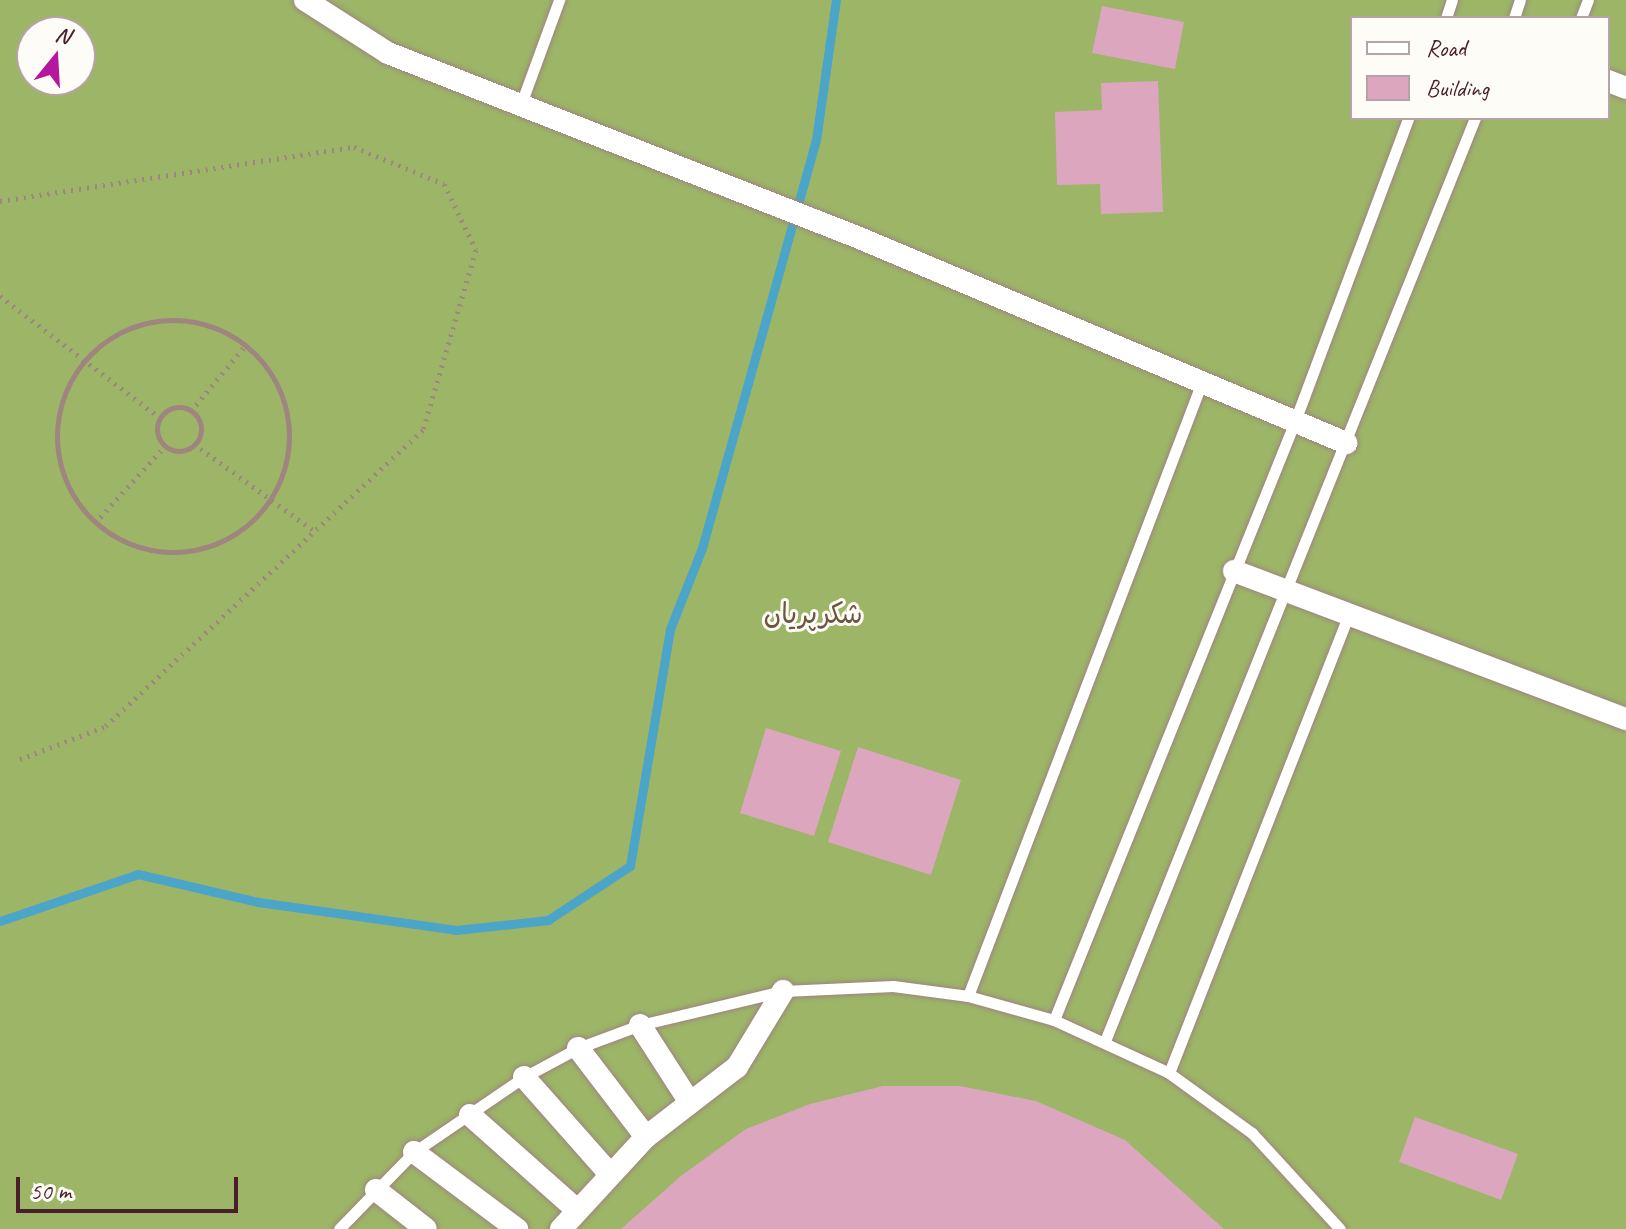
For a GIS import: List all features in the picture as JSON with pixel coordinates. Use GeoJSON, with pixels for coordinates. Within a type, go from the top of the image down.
{"type":"FeatureCollection","features":[{"type":"Feature","properties":{"kind":"street"},"geometry":{"type":"LineString","coordinates":[[305,0],[388,53],[857,237],[1346,443]]}},
{"type":"Feature","properties":{"kind":"street"},"geometry":{"type":"LineString","coordinates":[[1234,571],[1626,719]]}},
{"type":"Feature","properties":{"kind":"street"},"geometry":{"type":"LineString","coordinates":[[561,1229],[609,1173],[646,1137],[737,1067],[783,991]]}},
{"type":"Feature","properties":{"kind":"street"},"geometry":{"type":"LineString","coordinates":[[640,1025],[689,1101]]}},
{"type":"Feature","properties":{"kind":"street"},"geometry":{"type":"LineString","coordinates":[[578,1048],[646,1137]]}},
{"type":"Feature","properties":{"kind":"street"},"geometry":{"type":"LineString","coordinates":[[524,1077],[609,1173]]}},
{"type":"Feature","properties":{"kind":"street"},"geometry":{"type":"LineString","coordinates":[[470,1115],[577,1210]]}},
{"type":"Feature","properties":{"kind":"street"},"geometry":{"type":"LineString","coordinates":[[414,1152],[517,1229]]}},
{"type":"Feature","properties":{"kind":"street"},"geometry":{"type":"LineString","coordinates":[[376,1190],[426,1229]]}},
{"type":"Feature","properties":{"kind":"lane"},"geometry":{"type":"LineString","coordinates":[[521,104],[559,0]]}},
{"type":"Feature","properties":{"kind":"lane"},"geometry":{"type":"LineString","coordinates":[[1054,1020],[1295,421],[1407,120]]}},
{"type":"Feature","properties":{"kind":"lane"},"geometry":{"type":"LineString","coordinates":[[1105,1041],[1474,120]]}},
{"type":"Feature","properties":{"kind":"lane"},"geometry":{"type":"LineString","coordinates":[[968,996],[1202,382]]}},
{"type":"Feature","properties":{"kind":"lane"},"geometry":{"type":"LineString","coordinates":[[1169,1073],[1349,614]]}},
{"type":"Feature","properties":{"kind":"lane"},"geometry":{"type":"LineString","coordinates":[[339,1229],[414,1152],[524,1077],[578,1048],[640,1025],[783,991],[893,986],[968,996],[1054,1020],[1169,1073],[1252,1133],[1340,1229]]}},
{"type":"Feature","properties":{"kind":"path"},"geometry":{"type":"LineString","coordinates":[[0,201],[354,147],[444,184],[476,250],[423,430],[104,727],[20,759]]}},
{"type":"Feature","properties":{"kind":"path"},"geometry":{"type":"LineString","coordinates":[[0,296],[160,418]]}},
{"type":"Feature","properties":{"kind":"path"},"geometry":{"type":"LineString","coordinates":[[167,320],[214,326],[246,345],[269,370],[284,401],[290,434],[285,469],[271,500],[244,529],[195,549],[168,552],[129,544],[95,523],[73,495],[58,450],[56,427],[64,392],[82,361],[110,337],[143,323],[167,320]]}},
{"type":"Feature","properties":{"kind":"path"},"geometry":{"type":"LineString","coordinates":[[191,411],[246,345]]}},
{"type":"Feature","properties":{"kind":"path"},"geometry":{"type":"LineString","coordinates":[[178,407],[191,411],[200,427],[194,444],[177,450],[165,446],[157,429],[160,418],[178,407]]}},
{"type":"Feature","properties":{"kind":"path"},"geometry":{"type":"LineString","coordinates":[[194,444],[314,531]]}},
{"type":"Feature","properties":{"kind":"path"},"geometry":{"type":"LineString","coordinates":[[95,523],[165,446]]}},
{"type":"Feature","properties":{"kind":"green space","name":"شکرپریاں"},"geometry":{"type":"Polygon","coordinates":[[[0,0],[1626,0],[1626,1229],[0,1229],[0,0]]]}},
{"type":"Feature","properties":{"kind":"building"},"geometry":{"type":"Polygon","coordinates":[[[1102,6],[1184,22],[1175,69],[1092,53],[1102,6]]]}},
{"type":"Feature","properties":{"kind":"building"},"geometry":{"type":"Polygon","coordinates":[[[1158,81],[1163,212],[1101,214],[1100,184],[1057,185],[1055,112],[1102,110],[1101,83],[1158,81]]]}},
{"type":"Feature","properties":{"kind":"building"},"geometry":{"type":"Polygon","coordinates":[[[766,728],[841,751],[814,836],[740,813],[766,728]]]}},
{"type":"Feature","properties":{"kind":"building"},"geometry":{"type":"Polygon","coordinates":[[[858,747],[961,780],[931,875],[828,842],[858,747]]]}},
{"type":"Feature","properties":{"kind":"building"},"geometry":{"type":"Polygon","coordinates":[[[883,1086],[960,1086],[1036,1101],[1125,1140],[1224,1229],[621,1229],[682,1175],[746,1129],[810,1104],[883,1086]]]}},
{"type":"Feature","properties":{"kind":"building"},"geometry":{"type":"Polygon","coordinates":[[[1415,1117],[1518,1154],[1501,1200],[1399,1162],[1415,1117]]]}},
{"type":"Feature","properties":{"kind":"waterway"},"geometry":{"type":"LineString","coordinates":[[0,921],[138,874],[258,902],[456,930],[548,920],[630,866],[670,629],[702,548],[816,140],[836,0]]}}]}
